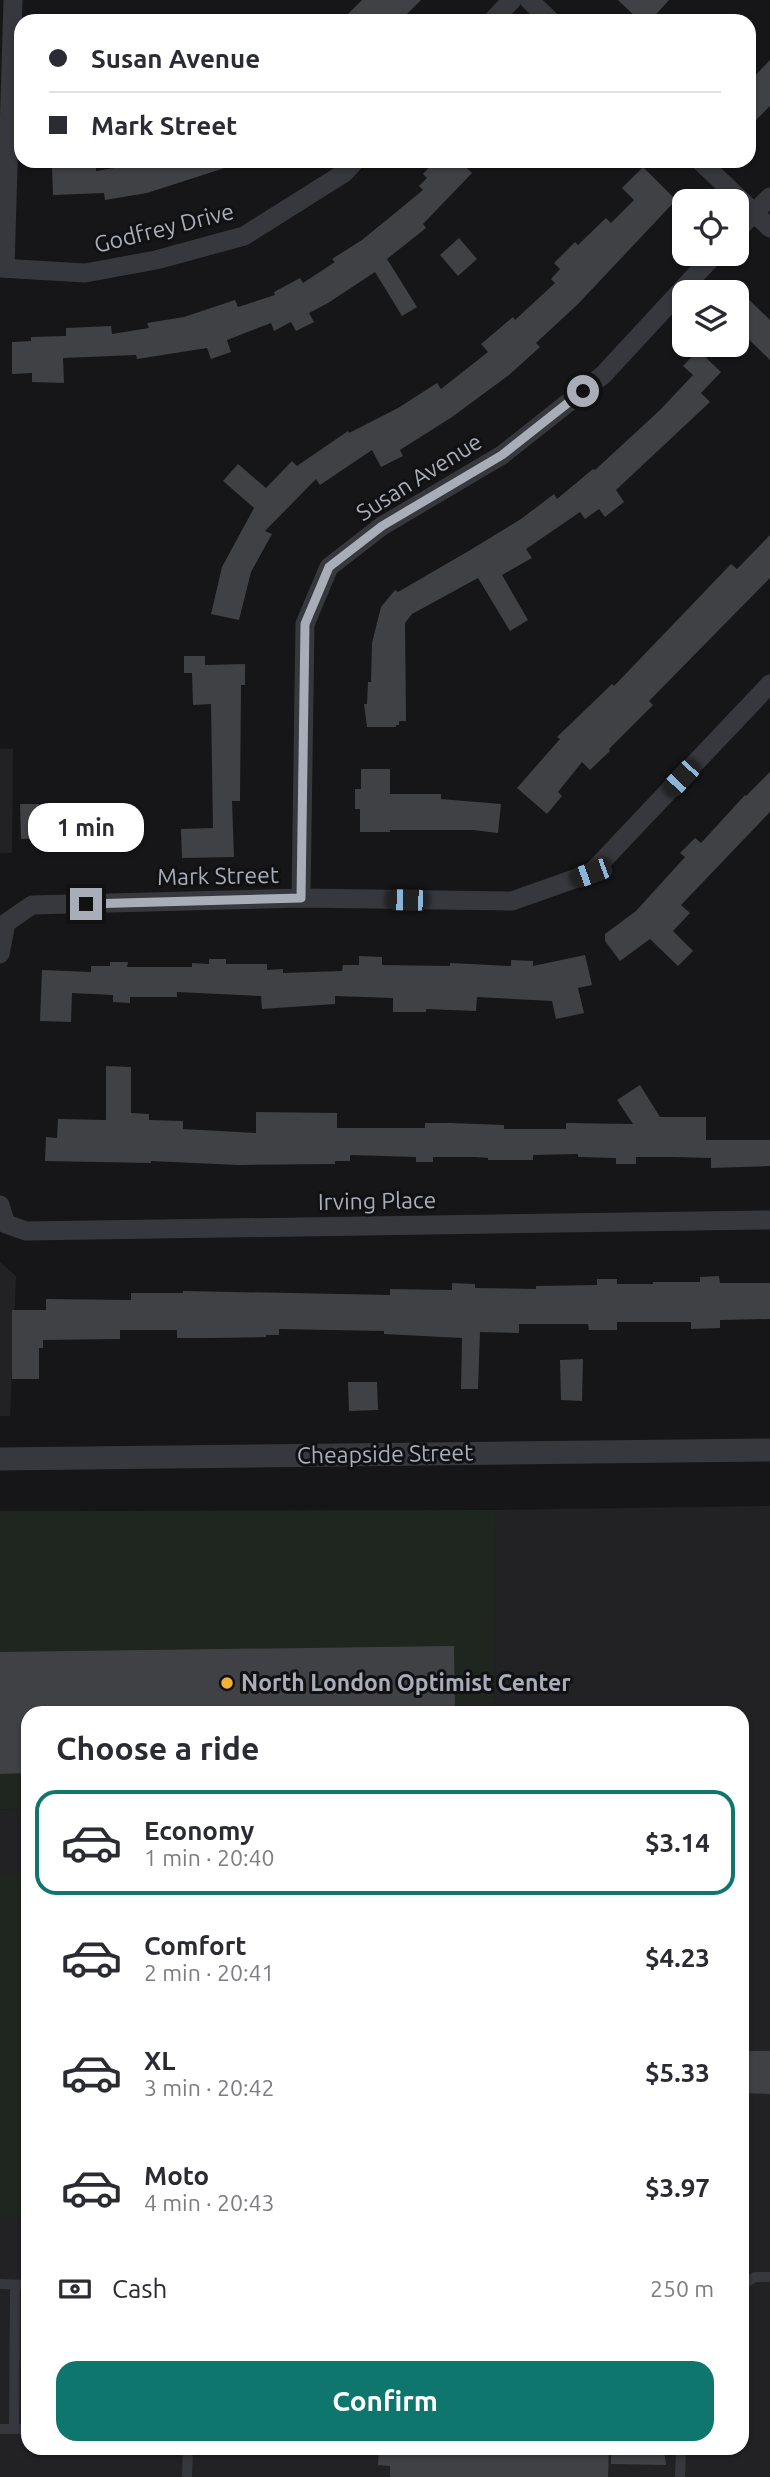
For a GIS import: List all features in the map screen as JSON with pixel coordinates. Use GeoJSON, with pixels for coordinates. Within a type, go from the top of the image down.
{"type":"FeatureCollection","features":[{"type":"Feature","properties":{"kind":"street","name":"Godfrey Drive"},"geometry":{"type":"LineString","coordinates":[[13,0],[2,268],[85,273],[156,260],[244,236],[349,168]]}},
{"type":"Feature","properties":{"kind":"street"},"geometry":{"type":"LineString","coordinates":[[499,14],[512,0]]}},
{"type":"Feature","properties":{"kind":"street"},"geometry":{"type":"LineString","coordinates":[[528,0],[543,14]]}},
{"type":"Feature","properties":{"kind":"street"},"geometry":{"type":"LineString","coordinates":[[707,168],[770,228]]}},
{"type":"Feature","properties":{"kind":"street"},"geometry":{"type":"LineString","coordinates":[[749,217],[770,197]]}},
{"type":"Feature","properties":{"kind":"street","name":"Susan Avenue"},"geometry":{"type":"LineString","coordinates":[[301,898],[305,624],[329,567],[382,526],[502,455],[603,375],[704,266]]}},
{"type":"Feature","properties":{"kind":"street","name":"Mark Street"},"geometry":{"type":"LineString","coordinates":[[0,954],[6,923],[32,905],[301,898],[512,901],[591,873],[770,684]]}},
{"type":"Feature","properties":{"kind":"street","name":"Irving Place"},"geometry":{"type":"LineString","coordinates":[[0,1205],[6,1224],[26,1231],[770,1220]]}},
{"type":"Feature","properties":{"kind":"street","name":"Cheapside Street"},"geometry":{"type":"LineString","coordinates":[[0,1459],[770,1450]]}},
{"type":"Feature","properties":{"kind":"lane"},"geometry":{"type":"LineString","coordinates":[[749,2281],[755,2277],[770,2277]]}},
{"type":"Feature","properties":{"kind":"lane"},"geometry":{"type":"LineString","coordinates":[[0,2284],[21,2285]]}},
{"type":"Feature","properties":{"kind":"lane"},"geometry":{"type":"LineString","coordinates":[[14,2429],[15,2285]]}},
{"type":"Feature","properties":{"kind":"lane"},"geometry":{"type":"LineString","coordinates":[[0,2429],[21,2429]]}},
{"type":"Feature","properties":{"kind":"lane"},"geometry":{"type":"LineString","coordinates":[[187,2477],[188,2455]]}},
{"type":"Feature","properties":{"kind":"lane"},"geometry":{"type":"LineString","coordinates":[[680,2477],[681,2455]]}},
{"type":"Feature","properties":{"kind":"shaded area"},"geometry":{"type":"Polygon","coordinates":[[[0,749],[13,749],[12,853],[0,853],[0,749]]]}},
{"type":"Feature","properties":{"kind":"shaded area"},"geometry":{"type":"Polygon","coordinates":[[[0,1262],[16,1276],[10,1416],[0,1416],[0,1262]]]}},
{"type":"Feature","properties":{"kind":"shaded area"},"geometry":{"type":"Polygon","coordinates":[[[770,1506],[770,2477],[0,2477],[0,1810],[21,1808],[21,2455],[749,2455],[749,1706],[494,1706],[495,1510],[770,1506]]]}},
{"type":"Feature","properties":{"kind":"shaded area"},"geometry":{"type":"Polygon","coordinates":[[[495,1510],[494,1706],[21,1706],[21,1808],[0,1810],[0,1511],[495,1510]]]}},
{"type":"Feature","properties":{"kind":"shaded area"},"geometry":{"type":"Polygon","coordinates":[[[0,1874],[21,1874],[21,2217],[0,2217],[0,1874]]]}},
{"type":"Feature","properties":{"kind":"building"},"geometry":{"type":"Polygon","coordinates":[[[362,0],[421,0],[407,14],[348,14],[362,0]]]}},
{"type":"Feature","properties":{"kind":"building"},"geometry":{"type":"Polygon","coordinates":[[[618,0],[669,0],[656,14],[633,14],[618,0]]]}},
{"type":"Feature","properties":{"kind":"building"},"geometry":{"type":"Polygon","coordinates":[[[770,60],[770,106],[756,120],[756,75],[770,60]]]}},
{"type":"Feature","properties":{"kind":"building"},"geometry":{"type":"Polygon","coordinates":[[[52,168],[96,168],[96,171],[114,168],[225,168],[147,193],[105,200],[104,193],[53,195],[52,168]]]}},
{"type":"Feature","properties":{"kind":"building"},"geometry":{"type":"Polygon","coordinates":[[[429,168],[467,168],[472,173],[423,224],[426,228],[387,259],[417,307],[402,316],[375,272],[309,313],[314,322],[296,331],[291,322],[274,331],[271,323],[227,340],[231,352],[211,359],[207,348],[137,359],[136,355],[63,358],[64,383],[32,382],[32,373],[12,374],[12,342],[31,341],[31,337],[66,336],[66,328],[111,326],[112,334],[149,328],[147,323],[184,317],[235,300],[238,307],[275,295],[274,292],[300,278],[303,283],[335,262],[332,259],[362,240],[423,190],[419,186],[427,178],[423,174],[429,168]]]}},
{"type":"Feature","properties":{"kind":"building"},"geometry":{"type":"Polygon","coordinates":[[[644,168],[672,196],[672,204],[578,304],[536,343],[540,347],[509,375],[452,417],[400,450],[403,456],[381,467],[372,450],[320,485],[316,479],[265,531],[272,534],[251,572],[239,620],[211,614],[222,567],[254,508],[223,481],[238,464],[266,488],[292,461],[297,466],[348,431],[349,433],[398,408],[437,383],[441,389],[488,352],[481,344],[513,317],[515,320],[555,283],[551,279],[560,269],[554,263],[575,242],[578,245],[606,218],[611,223],[634,200],[622,188],[644,168]]]}},
{"type":"Feature","properties":{"kind":"building"},"geometry":{"type":"Polygon","coordinates":[[[459,238],[477,259],[458,276],[440,255],[459,238]]]}},
{"type":"Feature","properties":{"kind":"building"},"geometry":{"type":"Polygon","coordinates":[[[749,300],[770,320],[770,360],[749,340],[749,300]]]}},
{"type":"Feature","properties":{"kind":"building"},"geometry":{"type":"Polygon","coordinates":[[[691,357],[705,357],[721,372],[701,393],[710,402],[616,490],[624,502],[605,517],[599,509],[585,519],[580,512],[526,549],[532,558],[502,575],[528,620],[510,631],[478,578],[412,614],[405,623],[406,721],[399,721],[396,727],[367,727],[364,704],[367,704],[368,682],[371,682],[372,643],[381,607],[395,590],[398,592],[472,549],[521,519],[554,494],[557,499],[595,470],[660,410],[693,375],[683,366],[691,357]]]}},
{"type":"Feature","properties":{"kind":"building"},"geometry":{"type":"Polygon","coordinates":[[[770,535],[770,578],[649,701],[653,705],[610,751],[590,770],[582,762],[558,792],[562,796],[547,814],[517,788],[560,739],[557,737],[612,684],[614,686],[731,564],[737,569],[770,535]]]}},
{"type":"Feature","properties":{"kind":"building"},"geometry":{"type":"Polygon","coordinates":[[[184,656],[205,656],[205,665],[245,664],[245,685],[241,685],[240,801],[232,801],[234,857],[182,858],[181,829],[213,828],[211,704],[193,705],[192,673],[184,673],[184,656]]]}},
{"type":"Feature","properties":{"kind":"building"},"geometry":{"type":"Polygon","coordinates":[[[361,769],[390,769],[390,794],[441,794],[441,799],[501,804],[498,833],[473,830],[360,832],[360,809],[355,809],[355,789],[361,789],[361,769]]]}},
{"type":"Feature","properties":{"kind":"building"},"geometry":{"type":"Polygon","coordinates":[[[770,772],[770,812],[681,905],[690,913],[673,931],[693,951],[678,966],[650,939],[620,961],[605,941],[605,934],[636,911],[685,857],[680,853],[695,838],[701,843],[770,772]]]}},
{"type":"Feature","properties":{"kind":"building"},"geometry":{"type":"Polygon","coordinates":[[[20,804],[39,804],[39,810],[134,810],[134,844],[87,843],[87,838],[21,839],[20,804]]]}},
{"type":"Feature","properties":{"kind":"building"},"geometry":{"type":"Polygon","coordinates":[[[585,955],[592,985],[578,988],[584,1013],[556,1019],[552,1001],[477,997],[476,1011],[426,1009],[426,1012],[393,1012],[393,998],[335,996],[335,1004],[262,1009],[261,996],[177,992],[177,997],[130,997],[130,1003],[113,1002],[113,995],[72,993],[71,1022],[40,1021],[42,970],[91,972],[91,966],[110,966],[110,962],[128,962],[127,967],[192,967],[192,963],[209,964],[209,959],[226,959],[226,964],[267,964],[267,970],[283,969],[283,973],[342,971],[343,965],[359,965],[359,956],[382,957],[382,965],[450,966],[450,963],[511,966],[511,960],[533,961],[533,966],[585,955]]]}},
{"type":"Feature","properties":{"kind":"building"},"geometry":{"type":"Polygon","coordinates":[[[106,1066],[131,1067],[131,1113],[149,1114],[149,1120],[183,1121],[183,1129],[256,1133],[256,1112],[337,1113],[337,1128],[425,1128],[425,1123],[450,1123],[504,1125],[504,1129],[566,1129],[566,1123],[633,1124],[617,1100],[640,1085],[660,1117],[706,1117],[706,1140],[770,1140],[770,1166],[711,1168],[711,1158],[673,1157],[636,1157],[636,1164],[616,1164],[616,1158],[578,1157],[578,1154],[533,1155],[533,1160],[433,1157],[433,1162],[416,1162],[416,1157],[350,1155],[350,1161],[335,1161],[335,1164],[45,1161],[46,1137],[57,1138],[58,1119],[106,1120],[106,1066]]]}},
{"type":"Feature","properties":{"kind":"building"},"geometry":{"type":"Polygon","coordinates":[[[719,1276],[720,1283],[770,1283],[770,1319],[720,1320],[720,1328],[691,1329],[691,1322],[617,1322],[617,1330],[589,1330],[588,1324],[519,1324],[519,1333],[480,1332],[478,1389],[461,1389],[462,1338],[384,1334],[384,1331],[279,1329],[279,1335],[266,1337],[177,1338],[177,1330],[120,1330],[120,1339],[43,1340],[43,1348],[39,1348],[39,1379],[12,1379],[12,1310],[46,1310],[46,1299],[131,1300],[131,1293],[183,1291],[390,1295],[390,1289],[452,1290],[452,1283],[475,1284],[475,1288],[536,1289],[536,1286],[597,1285],[597,1279],[617,1279],[617,1284],[653,1284],[700,1282],[700,1277],[719,1276]]]}},
{"type":"Feature","properties":{"kind":"building"},"geometry":{"type":"Polygon","coordinates":[[[583,1359],[582,1401],[561,1400],[560,1360],[583,1359]]]}},
{"type":"Feature","properties":{"kind":"building"},"geometry":{"type":"Polygon","coordinates":[[[348,1382],[377,1382],[378,1410],[349,1411],[348,1382]]]}},
{"type":"Feature","properties":{"kind":"building","name":"North London Optimist Center"},"geometry":{"type":"Polygon","coordinates":[[[454,1646],[455,1706],[21,1706],[21,1773],[0,1774],[0,1652],[454,1646]]]}},
{"type":"Feature","properties":{"kind":"building"},"geometry":{"type":"Polygon","coordinates":[[[749,2051],[770,2051],[770,2094],[749,2093],[749,2051]]]}},
{"type":"Feature","properties":{"kind":"building"},"geometry":{"type":"Polygon","coordinates":[[[379,2455],[609,2455],[608,2477],[390,2477],[390,2466],[378,2465],[379,2455]]]}},
{"type":"Feature","properties":{"kind":"building"},"geometry":{"type":"Polygon","coordinates":[[[611,2455],[665,2455],[666,2465],[611,2464],[611,2455]]]}},
{"type":"Feature","properties":{"kind":"place","name":"North London Optimist Center"},"geometry":{"type":"Point","coordinates":[227,1683]}},
{"type":"Feature","properties":{"kind":"route"},"geometry":{"type":"LineString","coordinates":[[86,904],[301,898],[305,624],[329,567],[382,526],[502,455],[583,391]]}}]}
